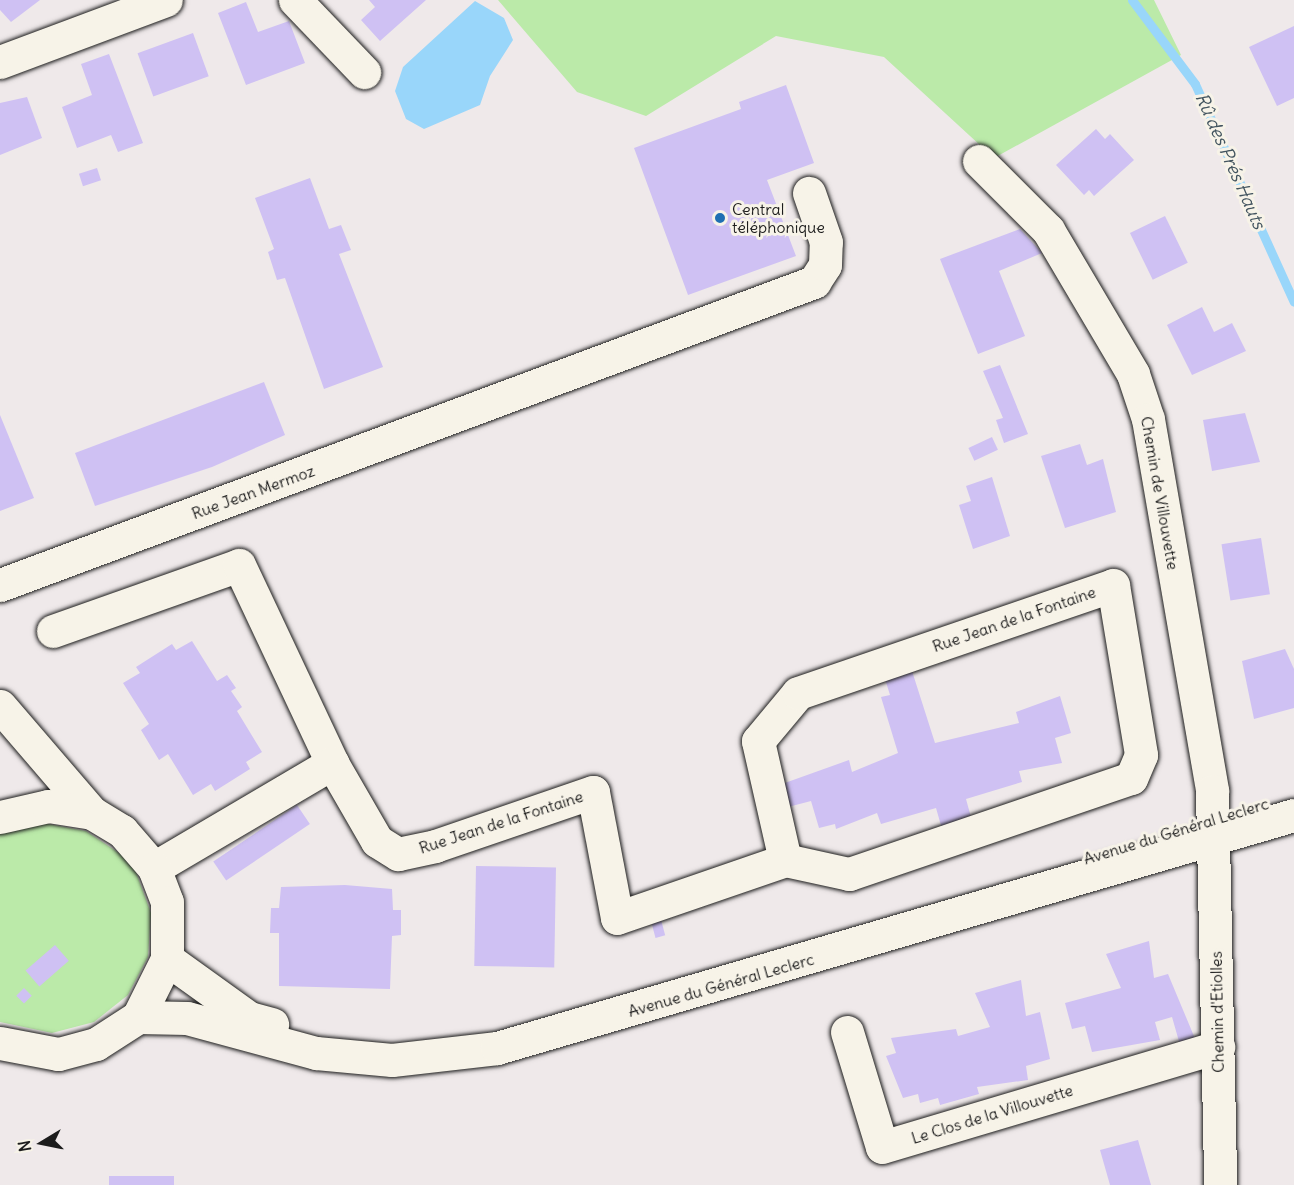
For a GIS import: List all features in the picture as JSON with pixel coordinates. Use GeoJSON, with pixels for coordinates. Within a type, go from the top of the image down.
{"type":"FeatureCollection","features":[{"type":"Feature","properties":{"kind":"street"},"geometry":{"type":"LineString","coordinates":[[0,62],[166,0]]}},
{"type":"Feature","properties":{"kind":"street"},"geometry":{"type":"LineString","coordinates":[[295,0],[364,72]]}},
{"type":"Feature","properties":{"kind":"street","name":"Chemin de Villouvette"},"geometry":{"type":"LineString","coordinates":[[980,161],[1048,230],[1133,374],[1148,419],[1214,829]]}},
{"type":"Feature","properties":{"kind":"street","name":"Rue Jean Mermoz"},"geometry":{"type":"LineString","coordinates":[[0,585],[505,399],[814,282],[825,265],[826,242],[809,193]]}},
{"type":"Feature","properties":{"kind":"street","name":"Rue Jean de la Fontaine"},"geometry":{"type":"LineString","coordinates":[[54,632],[239,565],[332,763],[376,841],[398,854],[593,792],[617,918],[785,860],[849,874],[1131,778],[1141,755],[1113,585],[798,693],[776,714],[758,741],[785,860]]}},
{"type":"Feature","properties":{"kind":"street"},"geometry":{"type":"LineString","coordinates":[[0,706],[92,813],[122,831],[154,868],[167,902],[167,959],[138,1017],[96,1044],[58,1054],[0,1043]]}},
{"type":"Feature","properties":{"kind":"street"},"geometry":{"type":"LineString","coordinates":[[154,868],[332,763]]}},
{"type":"Feature","properties":{"kind":"street","name":"Avenue du Général Leclerc"},"geometry":{"type":"LineString","coordinates":[[138,1017],[187,1018],[316,1053],[392,1060],[497,1048],[1214,829],[1294,796]]}},
{"type":"Feature","properties":{"kind":"street"},"geometry":{"type":"LineString","coordinates":[[0,817],[48,806],[92,813]]}},
{"type":"Feature","properties":{"kind":"street","name":"Avenue du Général Leclerc"},"geometry":{"type":"LineString","coordinates":[[167,959],[249,1018],[305,1031],[393,1042],[492,1030],[1214,829],[1294,815]]}},
{"type":"Feature","properties":{"kind":"street","name":"Chemin d'Etiolles"},"geometry":{"type":"LineString","coordinates":[[1214,829],[1220,1185]]}},
{"type":"Feature","properties":{"kind":"street","name":"Le Clos de la Villouvette"},"geometry":{"type":"LineString","coordinates":[[848,1032],[882,1148],[1218,1047]]}},
{"type":"Feature","properties":{"kind":"green space"},"geometry":{"type":"Polygon","coordinates":[[[498,0],[1154,0],[1181,55],[994,158],[884,57],[776,36],[646,116],[577,92],[498,0]]]}},
{"type":"Feature","properties":{"kind":"green space"},"geometry":{"type":"Polygon","coordinates":[[[43,823],[86,831],[122,855],[136,872],[151,913],[148,957],[128,995],[94,1022],[52,1033],[0,1022],[0,834],[43,823]]]}},
{"type":"Feature","properties":{"kind":"water"},"geometry":{"type":"Polygon","coordinates":[[[475,1],[504,18],[513,40],[490,76],[480,105],[424,129],[406,119],[395,91],[403,67],[475,1]]]}},
{"type":"Feature","properties":{"kind":"building"},"geometry":{"type":"Polygon","coordinates":[[[0,0],[40,0],[11,22],[0,10],[0,0]]]}},
{"type":"Feature","properties":{"kind":"building"},"geometry":{"type":"Polygon","coordinates":[[[369,0],[426,0],[380,41],[361,20],[375,7],[369,0]]]}},
{"type":"Feature","properties":{"kind":"building"},"geometry":{"type":"Polygon","coordinates":[[[246,2],[258,32],[289,21],[305,63],[246,85],[218,13],[246,2]]]}},
{"type":"Feature","properties":{"kind":"building"},"geometry":{"type":"Polygon","coordinates":[[[1294,26],[1294,98],[1277,106],[1249,47],[1294,26]]]}},
{"type":"Feature","properties":{"kind":"building"},"geometry":{"type":"Polygon","coordinates":[[[193,33],[209,76],[153,96],[138,53],[193,33]]]}},
{"type":"Feature","properties":{"kind":"building"},"geometry":{"type":"Polygon","coordinates":[[[109,54],[143,143],[118,152],[111,135],[77,148],[62,107],[92,95],[81,64],[109,54]]]}},
{"type":"Feature","properties":{"kind":"building","name":"Central téléphonique"},"geometry":{"type":"Polygon","coordinates":[[[786,85],[814,163],[767,180],[796,256],[688,295],[634,148],[741,109],[739,102],[786,85]]]}},
{"type":"Feature","properties":{"kind":"building"},"geometry":{"type":"Polygon","coordinates":[[[27,97],[42,138],[0,155],[0,103],[27,97]]]}},
{"type":"Feature","properties":{"kind":"building"},"geometry":{"type":"Polygon","coordinates":[[[1096,129],[1105,139],[1110,134],[1134,160],[1094,196],[1089,190],[1084,195],[1056,165],[1096,129]]]}},
{"type":"Feature","properties":{"kind":"building"},"geometry":{"type":"Polygon","coordinates":[[[97,168],[101,180],[83,186],[79,174],[97,168]]]}},
{"type":"Feature","properties":{"kind":"building"},"geometry":{"type":"Polygon","coordinates":[[[310,178],[329,229],[341,225],[351,250],[339,254],[383,367],[324,389],[285,278],[277,280],[268,252],[274,249],[255,198],[310,178]]]}},
{"type":"Feature","properties":{"kind":"building"},"geometry":{"type":"Polygon","coordinates":[[[1165,216],[1188,263],[1153,280],[1130,233],[1165,216]]]}},
{"type":"Feature","properties":{"kind":"building"},"geometry":{"type":"Polygon","coordinates":[[[1020,229],[1042,253],[999,271],[1025,336],[978,354],[940,259],[1020,229]]]}},
{"type":"Feature","properties":{"kind":"building"},"geometry":{"type":"Polygon","coordinates":[[[1202,307],[1214,332],[1232,323],[1246,351],[1192,375],[1167,325],[1202,307]]]}},
{"type":"Feature","properties":{"kind":"building"},"geometry":{"type":"Polygon","coordinates":[[[1000,365],[1028,434],[1004,443],[996,420],[1003,418],[983,371],[1000,365]]]}},
{"type":"Feature","properties":{"kind":"building"},"geometry":{"type":"Polygon","coordinates":[[[264,382],[285,435],[212,467],[95,506],[75,453],[264,382]]]}},
{"type":"Feature","properties":{"kind":"building"},"geometry":{"type":"Polygon","coordinates":[[[1245,413],[1260,462],[1212,471],[1203,420],[1245,413]]]}},
{"type":"Feature","properties":{"kind":"building"},"geometry":{"type":"Polygon","coordinates":[[[0,415],[34,498],[0,511],[0,415]]]}},
{"type":"Feature","properties":{"kind":"building"},"geometry":{"type":"Polygon","coordinates":[[[992,437],[998,450],[974,461],[968,448],[992,437]]]}},
{"type":"Feature","properties":{"kind":"building"},"geometry":{"type":"Polygon","coordinates":[[[1080,444],[1087,465],[1103,459],[1116,512],[1065,528],[1041,456],[1080,444]]]}},
{"type":"Feature","properties":{"kind":"building"},"geometry":{"type":"Polygon","coordinates":[[[992,477],[1010,536],[973,549],[959,505],[971,501],[966,486],[992,477]]]}},
{"type":"Feature","properties":{"kind":"building"},"geometry":{"type":"Polygon","coordinates":[[[1261,538],[1270,594],[1230,601],[1221,544],[1261,538]]]}},
{"type":"Feature","properties":{"kind":"building"},"geometry":{"type":"Polygon","coordinates":[[[192,641],[217,681],[227,675],[236,688],[231,691],[242,707],[237,711],[262,752],[246,762],[250,769],[215,791],[211,784],[193,795],[168,754],[159,760],[141,730],[149,724],[123,683],[140,673],[136,667],[172,644],[176,650],[192,641]]]}},
{"type":"Feature","properties":{"kind":"building"},"geometry":{"type":"Polygon","coordinates":[[[1285,649],[1294,669],[1294,708],[1254,719],[1242,661],[1285,649]]]}},
{"type":"Feature","properties":{"kind":"building"},"geometry":{"type":"Polygon","coordinates":[[[912,671],[935,743],[1019,723],[1016,712],[1060,696],[1071,733],[1055,738],[1062,763],[1019,771],[1022,782],[966,799],[972,821],[942,829],[936,808],[881,824],[877,813],[836,829],[835,824],[819,828],[811,801],[788,807],[782,784],[849,760],[852,772],[898,753],[881,697],[890,695],[885,679],[912,671]]]}},
{"type":"Feature","properties":{"kind":"building"},"geometry":{"type":"Polygon","coordinates":[[[297,805],[310,824],[226,881],[213,861],[297,805]]]}},
{"type":"Feature","properties":{"kind":"building"},"geometry":{"type":"Polygon","coordinates":[[[476,866],[556,867],[554,967],[474,966],[476,866]]]}},
{"type":"Feature","properties":{"kind":"building"},"geometry":{"type":"Polygon","coordinates":[[[345,885],[392,889],[393,910],[401,910],[401,935],[392,936],[390,989],[279,986],[279,933],[270,933],[271,908],[279,908],[281,887],[345,885]]]}},
{"type":"Feature","properties":{"kind":"building"},"geometry":{"type":"Polygon","coordinates":[[[660,916],[665,935],[656,938],[650,919],[660,916]]]}},
{"type":"Feature","properties":{"kind":"building"},"geometry":{"type":"Polygon","coordinates":[[[1149,941],[1154,978],[1168,974],[1196,1041],[1180,1045],[1172,1017],[1155,1022],[1160,1040],[1092,1052],[1085,1026],[1072,1029],[1065,1003],[1121,988],[1106,954],[1149,941]]]}},
{"type":"Feature","properties":{"kind":"building"},"geometry":{"type":"Polygon","coordinates":[[[55,945],[69,961],[39,986],[26,971],[55,945]]]}},
{"type":"Feature","properties":{"kind":"building"},"geometry":{"type":"Polygon","coordinates":[[[1021,980],[1026,1016],[1040,1012],[1050,1059],[1026,1066],[1028,1080],[977,1087],[979,1094],[940,1105],[938,1098],[920,1103],[918,1094],[903,1098],[886,1056],[896,1053],[891,1038],[956,1029],[958,1036],[990,1027],[975,993],[1021,980]]]}},
{"type":"Feature","properties":{"kind":"building"},"geometry":{"type":"Polygon","coordinates":[[[24,988],[32,996],[24,1004],[16,996],[24,988]]]}},
{"type":"Feature","properties":{"kind":"building"},"geometry":{"type":"Polygon","coordinates":[[[1138,1140],[1151,1185],[1110,1185],[1100,1150],[1138,1140]]]}},
{"type":"Feature","properties":{"kind":"building"},"geometry":{"type":"Polygon","coordinates":[[[109,1176],[174,1176],[174,1185],[109,1185],[109,1176]]]}},
{"type":"Feature","properties":{"kind":"waterway","name":"Rû des Prés Hauts"},"geometry":{"type":"LineString","coordinates":[[1132,0],[1195,84],[1294,302]]}},
{"type":"Feature","properties":{"kind":"place","name":"Central téléphonique"},"geometry":{"type":"Point","coordinates":[720,218]}}]}
